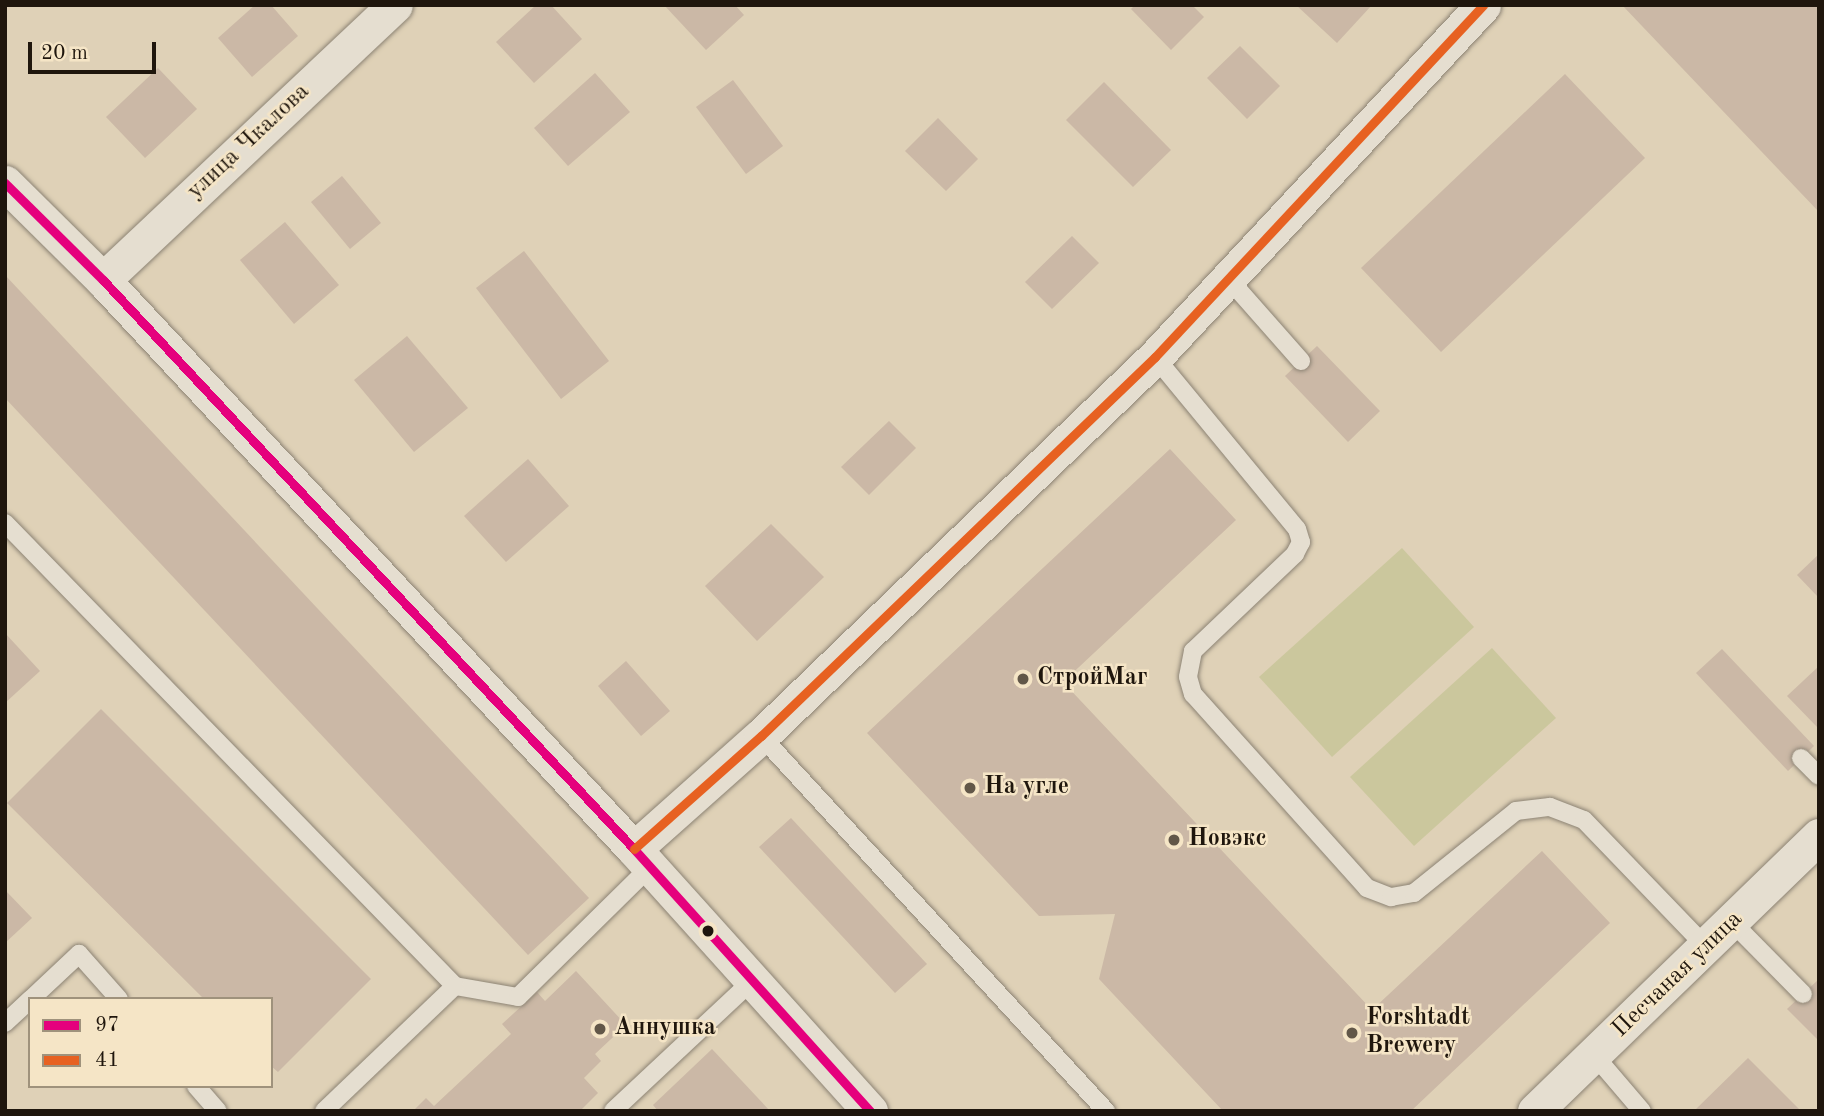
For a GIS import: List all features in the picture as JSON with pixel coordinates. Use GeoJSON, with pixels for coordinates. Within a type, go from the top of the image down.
{"type":"FeatureCollection","features":[{"type":"Feature","properties":{"kind":"street","name":"улица Чкалова"},"geometry":{"type":"LineString","coordinates":[[103,280],[395,5]]}},
{"type":"Feature","properties":{"kind":"street"},"geometry":{"type":"LineString","coordinates":[[642,858],[761,736],[1155,357],[1483,5]]}},
{"type":"Feature","properties":{"kind":"street"},"geometry":{"type":"LineString","coordinates":[[5,183],[103,280],[642,858],[870,1111]]}},
{"type":"Feature","properties":{"kind":"street","name":"Песчаная улица"},"geometry":{"type":"LineString","coordinates":[[1549,1106],[1595,1056],[1819,836]]}},
{"type":"Feature","properties":{"kind":"lane"},"geometry":{"type":"LineString","coordinates":[[1227,277],[1301,361]]}},
{"type":"Feature","properties":{"kind":"lane"},"geometry":{"type":"LineString","coordinates":[[1155,357],[1297,529],[1301,542],[1295,554],[1193,651],[1188,677],[1192,694],[1367,888],[1391,897],[1414,893],[1516,811],[1550,807],[1584,820],[1707,947]]}},
{"type":"Feature","properties":{"kind":"lane"},"geometry":{"type":"LineString","coordinates":[[5,523],[455,986],[518,997],[642,858]]}},
{"type":"Feature","properties":{"kind":"lane"},"geometry":{"type":"LineString","coordinates":[[761,736],[1106,1111]]}},
{"type":"Feature","properties":{"kind":"lane"},"geometry":{"type":"LineString","coordinates":[[1801,758],[1819,776]]}},
{"type":"Feature","properties":{"kind":"lane"},"geometry":{"type":"LineString","coordinates":[[1732,922],[1803,994]]}},
{"type":"Feature","properties":{"kind":"lane"},"geometry":{"type":"LineString","coordinates":[[32,997],[79,954],[117,997]]}},
{"type":"Feature","properties":{"kind":"lane"},"geometry":{"type":"LineString","coordinates":[[613,1111],[752,981]]}},
{"type":"Feature","properties":{"kind":"lane"},"geometry":{"type":"LineString","coordinates":[[324,1111],[455,986]]}},
{"type":"Feature","properties":{"kind":"lane"},"geometry":{"type":"LineString","coordinates":[[5,1023],[28,1001]]}},
{"type":"Feature","properties":{"kind":"lane"},"geometry":{"type":"LineString","coordinates":[[1595,1056],[1642,1111]]}},
{"type":"Feature","properties":{"kind":"lane"},"geometry":{"type":"LineString","coordinates":[[198,1088],[218,1111]]}},
{"type":"Feature","properties":{"kind":"shaded area"},"geometry":{"type":"Polygon","coordinates":[[[1402,548],[1474,627],[1332,757],[1259,677],[1402,548]]]}},
{"type":"Feature","properties":{"kind":"shaded area"},"geometry":{"type":"Polygon","coordinates":[[[1492,648],[1556,718],[1414,846],[1350,777],[1492,648]]]}},
{"type":"Feature","properties":{"kind":"building"},"geometry":{"type":"Polygon","coordinates":[[[255,5],[271,5],[298,36],[252,77],[218,38],[255,5]]]}},
{"type":"Feature","properties":{"kind":"building"},"geometry":{"type":"Polygon","coordinates":[[[536,5],[551,5],[582,39],[534,83],[496,42],[536,5]]]}},
{"type":"Feature","properties":{"kind":"building"},"geometry":{"type":"Polygon","coordinates":[[[664,5],[735,5],[744,15],[706,50],[664,5]]]}},
{"type":"Feature","properties":{"kind":"building"},"geometry":{"type":"Polygon","coordinates":[[[1135,5],[1192,5],[1204,17],[1171,50],[1131,9],[1135,5]]]}},
{"type":"Feature","properties":{"kind":"building"},"geometry":{"type":"Polygon","coordinates":[[[1296,5],[1372,5],[1337,43],[1296,5]]]}},
{"type":"Feature","properties":{"kind":"building"},"geometry":{"type":"Polygon","coordinates":[[[1622,5],[1819,5],[1819,212],[1622,5]]]}},
{"type":"Feature","properties":{"kind":"building"},"geometry":{"type":"Polygon","coordinates":[[[1240,46],[1280,86],[1247,119],[1207,78],[1240,46]]]}},
{"type":"Feature","properties":{"kind":"building"},"geometry":{"type":"Polygon","coordinates":[[[158,68],[197,109],[145,158],[106,117],[158,68]]]}},
{"type":"Feature","properties":{"kind":"building"},"geometry":{"type":"Polygon","coordinates":[[[595,73],[630,112],[568,166],[534,128],[595,73]]]}},
{"type":"Feature","properties":{"kind":"building"},"geometry":{"type":"Polygon","coordinates":[[[1565,74],[1645,158],[1441,352],[1361,268],[1565,74]]]}},
{"type":"Feature","properties":{"kind":"building"},"geometry":{"type":"Polygon","coordinates":[[[733,80],[783,146],[746,174],[696,107],[733,80]]]}},
{"type":"Feature","properties":{"kind":"building"},"geometry":{"type":"Polygon","coordinates":[[[1104,82],[1171,150],[1133,187],[1066,120],[1104,82]]]}},
{"type":"Feature","properties":{"kind":"building"},"geometry":{"type":"Polygon","coordinates":[[[938,118],[978,159],[946,191],[905,151],[938,118]]]}},
{"type":"Feature","properties":{"kind":"building"},"geometry":{"type":"Polygon","coordinates":[[[342,176],[381,223],[350,249],[311,202],[342,176]]]}},
{"type":"Feature","properties":{"kind":"building"},"geometry":{"type":"Polygon","coordinates":[[[285,222],[339,285],[294,324],[240,260],[285,222]]]}},
{"type":"Feature","properties":{"kind":"building"},"geometry":{"type":"Polygon","coordinates":[[[1072,236],[1099,263],[1052,309],[1025,282],[1072,236]]]}},
{"type":"Feature","properties":{"kind":"building"},"geometry":{"type":"Polygon","coordinates":[[[524,251],[609,361],[561,399],[476,288],[524,251]]]}},
{"type":"Feature","properties":{"kind":"building"},"geometry":{"type":"Polygon","coordinates":[[[5,275],[589,898],[528,955],[5,398],[5,275]]]}},
{"type":"Feature","properties":{"kind":"building"},"geometry":{"type":"Polygon","coordinates":[[[407,336],[468,408],[414,452],[354,380],[407,336]]]}},
{"type":"Feature","properties":{"kind":"building"},"geometry":{"type":"Polygon","coordinates":[[[1317,346],[1380,411],[1348,442],[1285,376],[1317,346]]]}},
{"type":"Feature","properties":{"kind":"building"},"geometry":{"type":"Polygon","coordinates":[[[889,421],[916,448],[869,495],[841,467],[889,421]]]}},
{"type":"Feature","properties":{"kind":"building"},"geometry":{"type":"Polygon","coordinates":[[[1170,449],[1236,520],[1063,682],[1372,1010],[1542,851],[1610,923],[1411,1111],[1223,1111],[1099,979],[1115,914],[1039,916],[867,733],[1170,449]]]}},
{"type":"Feature","properties":{"kind":"building"},"geometry":{"type":"Polygon","coordinates":[[[528,459],[569,506],[506,562],[464,516],[528,459]]]}},
{"type":"Feature","properties":{"kind":"building"},"geometry":{"type":"Polygon","coordinates":[[[771,524],[824,577],[757,641],[705,586],[771,524]]]}},
{"type":"Feature","properties":{"kind":"building"},"geometry":{"type":"Polygon","coordinates":[[[1819,554],[1819,598],[1797,575],[1819,554]]]}},
{"type":"Feature","properties":{"kind":"building"},"geometry":{"type":"Polygon","coordinates":[[[5,633],[40,671],[5,703],[5,633]]]}},
{"type":"Feature","properties":{"kind":"building"},"geometry":{"type":"Polygon","coordinates":[[[1722,649],[1814,746],[1788,771],[1696,673],[1722,649]]]}},
{"type":"Feature","properties":{"kind":"building"},"geometry":{"type":"Polygon","coordinates":[[[626,661],[670,711],[641,736],[598,686],[626,661]]]}},
{"type":"Feature","properties":{"kind":"building"},"geometry":{"type":"Polygon","coordinates":[[[1819,666],[1819,729],[1787,696],[1819,666]]]}},
{"type":"Feature","properties":{"kind":"building"},"geometry":{"type":"Polygon","coordinates":[[[101,709],[371,979],[278,1072],[273,1068],[273,997],[202,997],[7,803],[101,709]]]}},
{"type":"Feature","properties":{"kind":"building"},"geometry":{"type":"Polygon","coordinates":[[[791,818],[927,964],[895,993],[759,847],[791,818]]]}},
{"type":"Feature","properties":{"kind":"building"},"geometry":{"type":"Polygon","coordinates":[[[5,890],[32,918],[5,943],[5,890]]]}},
{"type":"Feature","properties":{"kind":"building"},"geometry":{"type":"Polygon","coordinates":[[[576,971],[626,1025],[595,1054],[601,1061],[584,1078],[598,1093],[580,1111],[413,1111],[426,1098],[434,1106],[511,1034],[502,1024],[537,992],[545,1001],[576,971]]]}},
{"type":"Feature","properties":{"kind":"building"},"geometry":{"type":"Polygon","coordinates":[[[1819,979],[1819,1041],[1787,1009],[1819,979]]]}},
{"type":"Feature","properties":{"kind":"building"},"geometry":{"type":"Polygon","coordinates":[[[712,1049],[770,1111],[658,1111],[653,1105],[712,1049]]]}},
{"type":"Feature","properties":{"kind":"building"},"geometry":{"type":"Polygon","coordinates":[[[1748,1058],[1801,1111],[1694,1111],[1748,1058]]]}},
{"type":"Feature","properties":{"kind":"transit line","name":"41"},"geometry":{"type":"LineString","coordinates":[[634,849],[761,736],[1155,357],[1483,5]]}},
{"type":"Feature","properties":{"kind":"transit line","name":"97"},"geometry":{"type":"LineString","coordinates":[[5,183],[103,280],[634,849],[870,1111]]}},
{"type":"Feature","properties":{"kind":"place","name":"СтройМаг"},"geometry":{"type":"Point","coordinates":[1023,679]}},
{"type":"Feature","properties":{"kind":"place","name":"На угле"},"geometry":{"type":"Point","coordinates":[970,788]}},
{"type":"Feature","properties":{"kind":"place","name":"Новэкс"},"geometry":{"type":"Point","coordinates":[1174,840]}},
{"type":"Feature","properties":{"kind":"place","name":"Аннушка"},"geometry":{"type":"Point","coordinates":[600,1029]}},
{"type":"Feature","properties":{"kind":"place","name":"Forshtadt Brewery"},"geometry":{"type":"Point","coordinates":[1352,1033]}}]}
